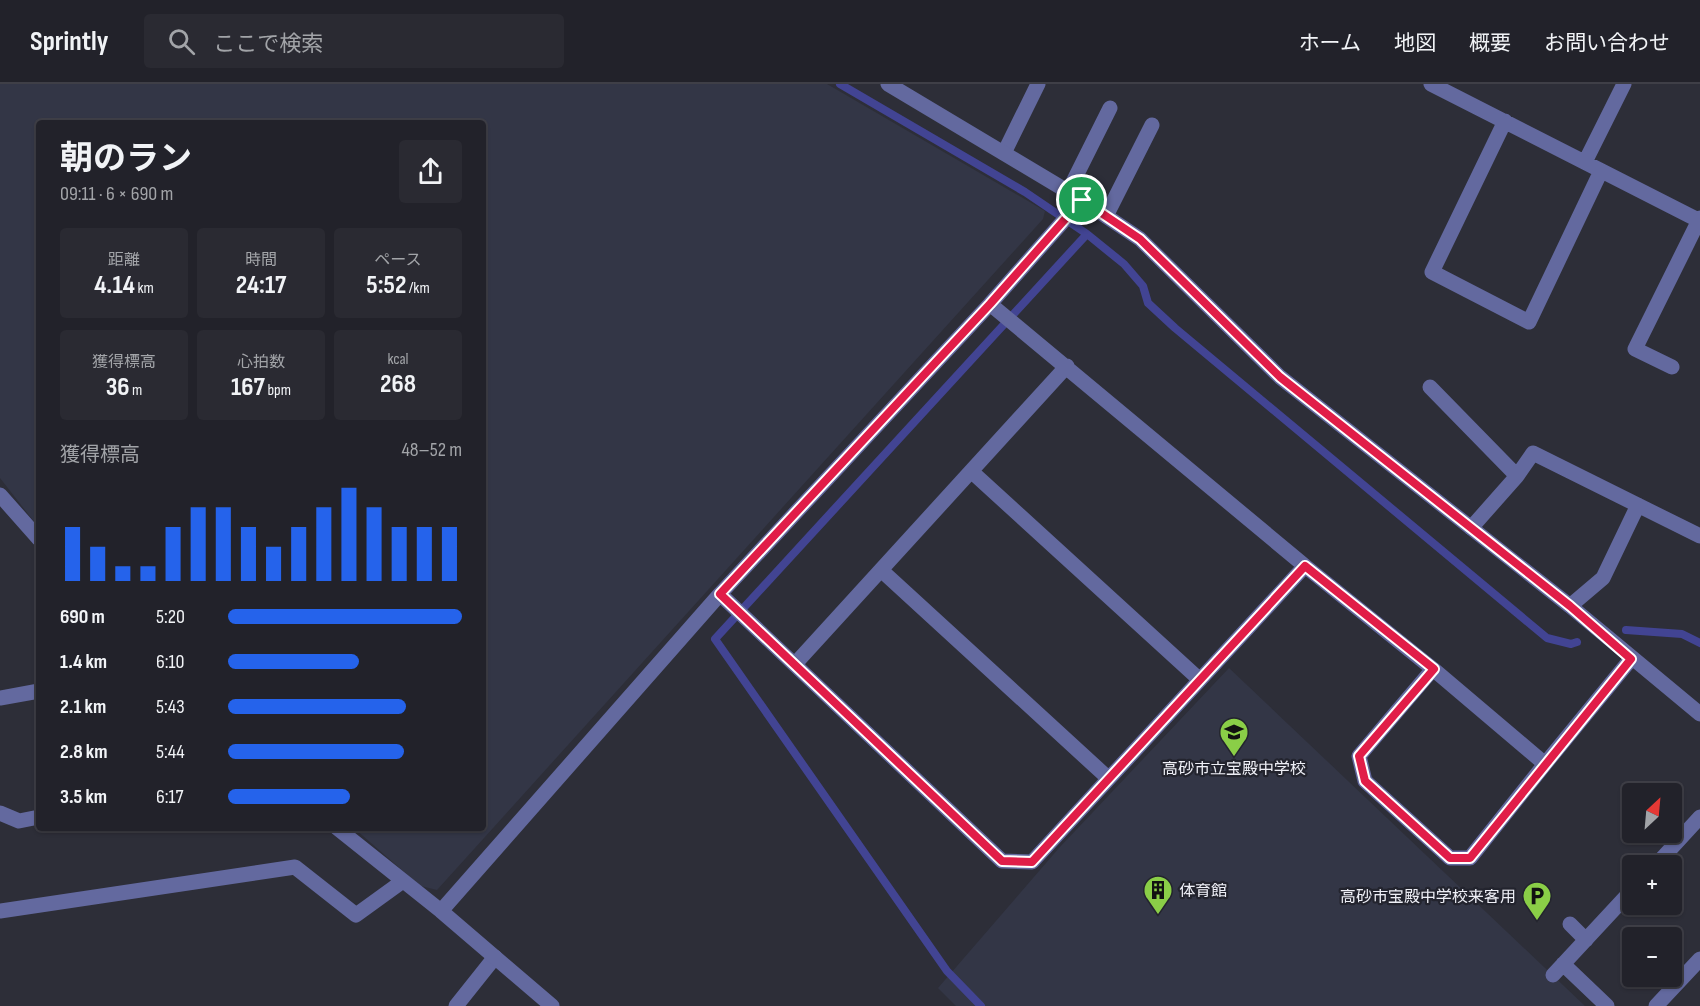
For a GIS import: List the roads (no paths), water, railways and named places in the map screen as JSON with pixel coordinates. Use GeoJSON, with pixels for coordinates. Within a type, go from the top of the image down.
{"type":"FeatureCollection","features":[{"type":"Feature","properties":{"kind":"street"},"geometry":{"type":"LineString","coordinates":[[888,84],[1075,196],[1140,239],[1280,377],[1570,606],[1700,714]]}},
{"type":"Feature","properties":{"kind":"street"},"geometry":{"type":"LineString","coordinates":[[1004,153],[1038,84]]}},
{"type":"Feature","properties":{"kind":"street"},"geometry":{"type":"LineString","coordinates":[[1431,84],[1700,220],[1635,349],[1672,367]]}},
{"type":"Feature","properties":{"kind":"street"},"geometry":{"type":"LineString","coordinates":[[1585,162],[1624,84]]}},
{"type":"Feature","properties":{"kind":"street"},"geometry":{"type":"LineString","coordinates":[[441,911],[720,594],[990,304],[1075,196],[1110,108]]}},
{"type":"Feature","properties":{"kind":"street"},"geometry":{"type":"LineString","coordinates":[[1505,121],[1432,272],[1529,322],[1601,171]]}},
{"type":"Feature","properties":{"kind":"street"},"geometry":{"type":"LineString","coordinates":[[1106,216],[1152,125]]}},
{"type":"Feature","properties":{"kind":"street"},"geometry":{"type":"LineString","coordinates":[[990,304],[1305,566],[1434,669],[1545,764]]}},
{"type":"Feature","properties":{"kind":"street"},"geometry":{"type":"LineString","coordinates":[[795,664],[1067,366]]}},
{"type":"Feature","properties":{"kind":"street"},"geometry":{"type":"LineString","coordinates":[[1430,387],[1517,476]]}},
{"type":"Feature","properties":{"kind":"street"},"geometry":{"type":"LineString","coordinates":[[1471,528],[1517,476],[1533,453],[1700,536]]}},
{"type":"Feature","properties":{"kind":"street"},"geometry":{"type":"LineString","coordinates":[[971,471],[1200,680]]}},
{"type":"Feature","properties":{"kind":"street"},"geometry":{"type":"LineString","coordinates":[[0,495],[36,536]]}},
{"type":"Feature","properties":{"kind":"street"},"geometry":{"type":"LineString","coordinates":[[1570,606],[1603,578],[1638,506]]}},
{"type":"Feature","properties":{"kind":"street"},"geometry":{"type":"LineString","coordinates":[[720,594],[1002,861],[1032,862],[1305,566]]}},
{"type":"Feature","properties":{"kind":"street"},"geometry":{"type":"LineString","coordinates":[[881,570],[1108,778]]}},
{"type":"Feature","properties":{"kind":"street"},"geometry":{"type":"LineString","coordinates":[[1434,669],[1359,756],[1365,781],[1450,858],[1470,858],[1631,659]]}},
{"type":"Feature","properties":{"kind":"street"},"geometry":{"type":"LineString","coordinates":[[0,698],[36,692]]}},
{"type":"Feature","properties":{"kind":"street"},"geometry":{"type":"LineString","coordinates":[[0,813],[19,821],[36,818]]}},
{"type":"Feature","properties":{"kind":"street"},"geometry":{"type":"LineString","coordinates":[[1665,855],[1700,818]]}},
{"type":"Feature","properties":{"kind":"street"},"geometry":{"type":"LineString","coordinates":[[341,831],[441,911],[552,1006]]}},
{"type":"Feature","properties":{"kind":"street"},"geometry":{"type":"LineString","coordinates":[[0,911],[295,867],[356,915],[403,881]]}},
{"type":"Feature","properties":{"kind":"street"},"geometry":{"type":"LineString","coordinates":[[1607,1006],[1558,970],[1622,901]]}},
{"type":"Feature","properties":{"kind":"street"},"geometry":{"type":"LineString","coordinates":[[1570,924],[1586,940]]}},
{"type":"Feature","properties":{"kind":"street"},"geometry":{"type":"LineString","coordinates":[[456,1006],[495,957]]}},
{"type":"Feature","properties":{"kind":"street"},"geometry":{"type":"LineString","coordinates":[[1656,1006],[1700,959]]}},
{"type":"Feature","properties":{"kind":"waterway"},"geometry":{"type":"LineString","coordinates":[[840,84],[1025,192],[1087,234],[715,639],[947,971],[981,1006]]}},
{"type":"Feature","properties":{"kind":"waterway"},"geometry":{"type":"LineString","coordinates":[[1087,234],[1124,264],[1143,286],[1148,303],[1175,328],[1547,638],[1571,644],[1577,642]]}},
{"type":"Feature","properties":{"kind":"waterway"},"geometry":{"type":"LineString","coordinates":[[1626,630],[1682,634],[1700,643]]}},
{"type":"Feature","properties":{"kind":"place","name":"高砂市立宝殿中学校"},"geometry":{"type":"Point","coordinates":[1234,758]}},
{"type":"Feature","properties":{"kind":"place","name":"体育館"},"geometry":{"type":"Point","coordinates":[1158,916]}},
{"type":"Feature","properties":{"kind":"place","name":"高砂市宝殿中学校来客用"},"geometry":{"type":"Point","coordinates":[1537,922]}}]}
